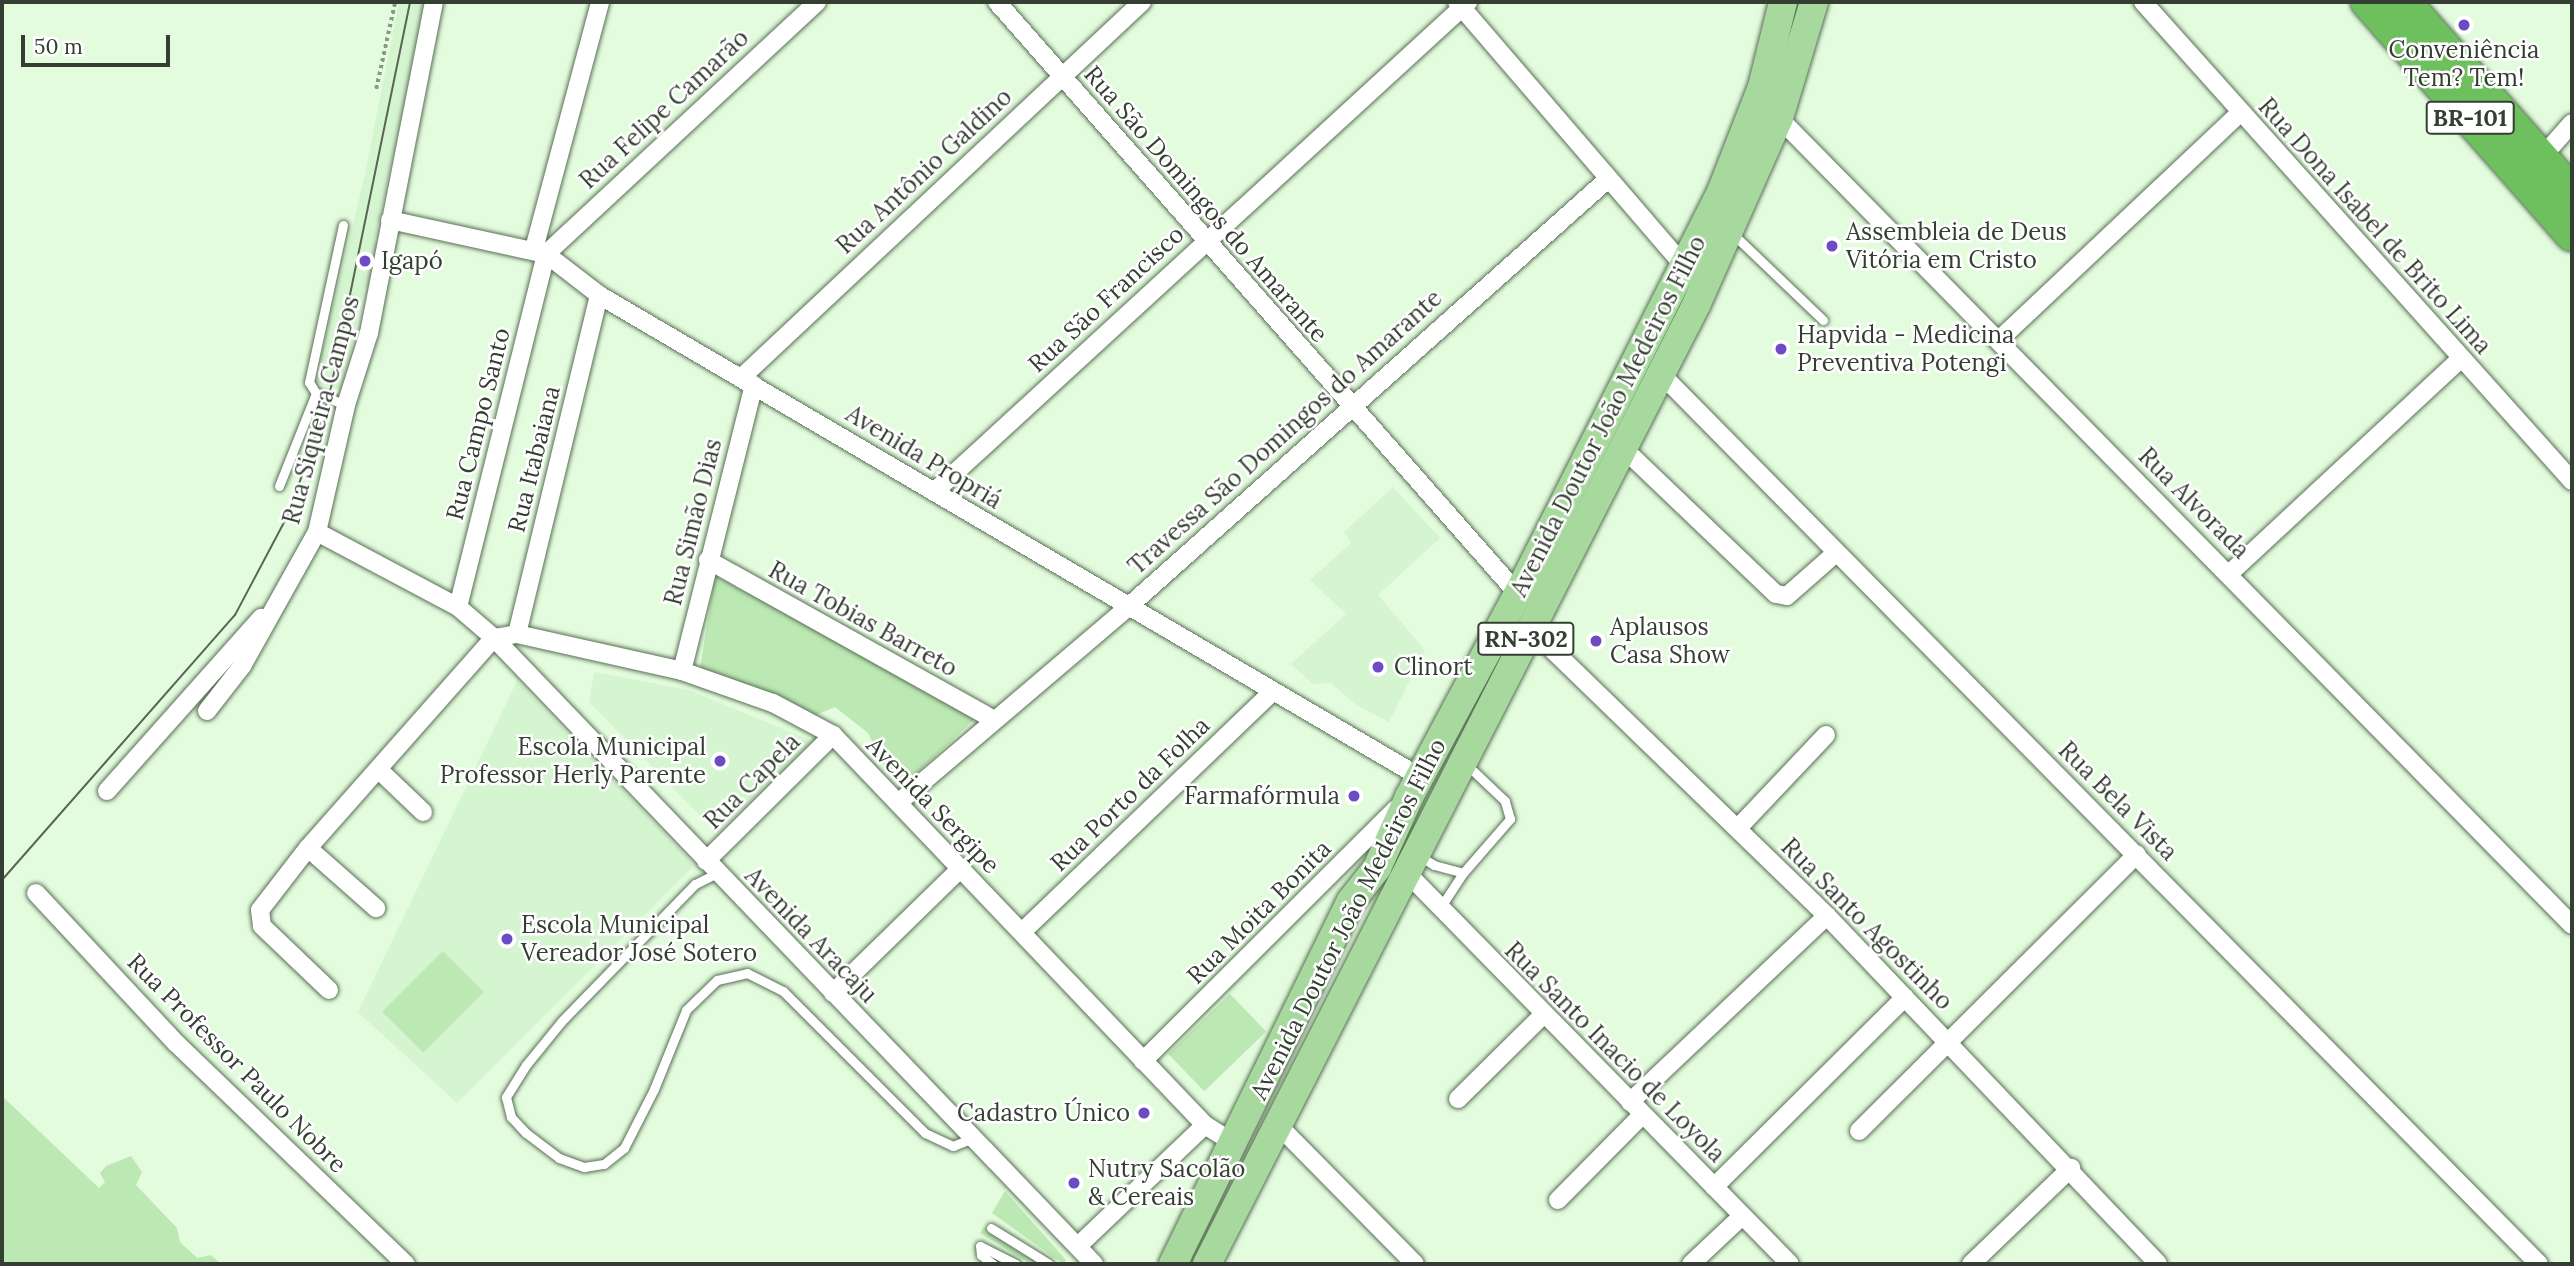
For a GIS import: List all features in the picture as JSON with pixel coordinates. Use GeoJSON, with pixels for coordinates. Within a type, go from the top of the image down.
{"type":"FeatureCollection","features":[{"type":"Feature","properties":{"kind":"highway","name":"BR-101"},"geometry":{"type":"LineString","coordinates":[[2367,2],[2572,235]]}},
{"type":"Feature","properties":{"kind":"highway","name":"BR-101"},"geometry":{"type":"LineString","coordinates":[[2405,2],[2572,192]]}},
{"type":"Feature","properties":{"kind":"main road","name":"Avenida Doutor João Medeiros Filho"},"geometry":{"type":"LineString","coordinates":[[1173,1264],[1351,901],[1377,867],[1414,787],[1518,594],[1684,266],[1744,135],[1783,2]]}},
{"type":"Feature","properties":{"kind":"main road","name":"Avenida Doutor João Medeiros Filho"},"geometry":{"type":"LineString","coordinates":[[1207,1264],[1731,232],[1779,118],[1814,2]]}},
{"type":"Feature","properties":{"kind":"main road"},"geometry":{"type":"LineString","coordinates":[[1345,990],[1337,965],[1362,916],[1377,867]]}},
{"type":"Feature","properties":{"kind":"main road"},"geometry":{"type":"LineString","coordinates":[[1278,1125],[1285,1083],[1311,1028],[1301,1001]]}},
{"type":"Feature","properties":{"kind":"street","name":"Rua Siqueira Campos"},"geometry":{"type":"LineString","coordinates":[[207,711],[242,666],[293,580],[317,532],[346,405],[369,333],[434,2]]}},
{"type":"Feature","properties":{"kind":"street","name":"Rua Campo Santo"},"geometry":{"type":"LineString","coordinates":[[458,607],[600,2]]}},
{"type":"Feature","properties":{"kind":"street","name":"Rua Felipe Camarão"},"geometry":{"type":"LineString","coordinates":[[540,251],[817,2]]}},
{"type":"Feature","properties":{"kind":"street","name":"Rua São Domingos do Amarante"},"geometry":{"type":"LineString","coordinates":[[997,2],[1352,409],[1518,594]]}},
{"type":"Feature","properties":{"kind":"street","name":"Rua Antônio Galdino"},"geometry":{"type":"LineString","coordinates":[[748,382],[1061,75],[1143,2]]}},
{"type":"Feature","properties":{"kind":"street","name":"Rua Dona Isabel de Brito Lima"},"geometry":{"type":"LineString","coordinates":[[2143,2],[2572,481]]}},
{"type":"Feature","properties":{"kind":"street"},"geometry":{"type":"LineString","coordinates":[[1462,4],[1607,180],[1684,266]]}},
{"type":"Feature","properties":{"kind":"street","name":"Rua São Francisco"},"geometry":{"type":"LineString","coordinates":[[934,492],[1462,4]]}},
{"type":"Feature","properties":{"kind":"street"},"geometry":{"type":"LineString","coordinates":[[1999,340],[2241,112]]}},
{"type":"Feature","properties":{"kind":"street","name":"Rua Alvorada"},"geometry":{"type":"LineString","coordinates":[[1779,118],[2572,925]]}},
{"type":"Feature","properties":{"kind":"street"},"geometry":{"type":"LineString","coordinates":[[2542,157],[2572,123]]}},
{"type":"Feature","properties":{"kind":"street","name":"Travessa São Domingos do Amarante"},"geometry":{"type":"LineString","coordinates":[[898,803],[1128,607],[1352,409],[1472,296],[1607,180]]}},
{"type":"Feature","properties":{"kind":"street","name":"Avenida Propriá"},"geometry":{"type":"LineString","coordinates":[[390,220],[540,251],[599,295],[1272,692],[1414,787]]}},
{"type":"Feature","properties":{"kind":"street","name":"Rua Itabaiana"},"geometry":{"type":"LineString","coordinates":[[517,634],[599,295]]}},
{"type":"Feature","properties":{"kind":"street"},"geometry":{"type":"LineString","coordinates":[[2229,574],[2460,359]]}},
{"type":"Feature","properties":{"kind":"street","name":"Rua Bela Vista"},"geometry":{"type":"LineString","coordinates":[[1661,374],[2539,1264]]}},
{"type":"Feature","properties":{"kind":"street","name":"Rua Simão Dias"},"geometry":{"type":"LineString","coordinates":[[682,671],[748,382]]}},
{"type":"Feature","properties":{"kind":"street"},"geometry":{"type":"LineString","coordinates":[[1623,448],[1776,594],[1787,596],[1836,553]]}},
{"type":"Feature","properties":{"kind":"street","name":"Avenida Aracaju"},"geometry":{"type":"LineString","coordinates":[[317,532],[458,607],[495,638],[711,867],[975,1137],[1091,1263]]}},
{"type":"Feature","properties":{"kind":"street","name":"Rua Tobias Barreto"},"geometry":{"type":"LineString","coordinates":[[708,560],[994,720]]}},
{"type":"Feature","properties":{"kind":"street","name":"Rua Siqueira Campos"},"geometry":{"type":"LineString","coordinates":[[107,791],[293,580]]}},
{"type":"Feature","properties":{"kind":"street","name":"Rua Santo Agostinho"},"geometry":{"type":"LineString","coordinates":[[1531,629],[1827,916],[2071,1168],[2150,1262]]}},
{"type":"Feature","properties":{"kind":"street"},"geometry":{"type":"LineString","coordinates":[[329,990],[258,920],[267,897],[307,848],[495,638],[517,634]]}},
{"type":"Feature","properties":{"kind":"street","name":"Avenida Sergipe"},"geometry":{"type":"LineString","coordinates":[[517,634],[682,671],[773,703],[833,735],[1205,1125],[1234,1143]]}},
{"type":"Feature","properties":{"kind":"street","name":"Rua Porto da Folha"},"geometry":{"type":"LineString","coordinates":[[1023,932],[1272,692]]}},
{"type":"Feature","properties":{"kind":"street","name":"Rua Capela"},"geometry":{"type":"LineString","coordinates":[[711,867],[833,735]]}},
{"type":"Feature","properties":{"kind":"street"},"geometry":{"type":"LineString","coordinates":[[1738,828],[1826,735]]}},
{"type":"Feature","properties":{"kind":"street"},"geometry":{"type":"LineString","coordinates":[[379,770],[423,812]]}},
{"type":"Feature","properties":{"kind":"street","name":"Rua Moita Bonita"},"geometry":{"type":"LineString","coordinates":[[1143,1061],[1414,787]]}},
{"type":"Feature","properties":{"kind":"street"},"geometry":{"type":"LineString","coordinates":[[307,848],[376,908]]}},
{"type":"Feature","properties":{"kind":"street"},"geometry":{"type":"LineString","coordinates":[[1858,1131],[2137,854]]}},
{"type":"Feature","properties":{"kind":"street","name":"Rua Santo Inacio de Loyola"},"geometry":{"type":"LineString","coordinates":[[1412,864],[1440,908],[1790,1264]]}},
{"type":"Feature","properties":{"kind":"street"},"geometry":{"type":"LineString","coordinates":[[833,993],[960,869]]}},
{"type":"Feature","properties":{"kind":"street","name":"Rua Professor Paulo Nobre"},"geometry":{"type":"LineString","coordinates":[[36,893],[176,1043],[406,1264]]}},
{"type":"Feature","properties":{"kind":"street"},"geometry":{"type":"LineString","coordinates":[[1558,1200],[1636,1108],[1827,916]]}},
{"type":"Feature","properties":{"kind":"street"},"geometry":{"type":"LineString","coordinates":[[1714,1188],[1905,997]]}},
{"type":"Feature","properties":{"kind":"street"},"geometry":{"type":"LineString","coordinates":[[1458,1099],[1543,1015]]}},
{"type":"Feature","properties":{"kind":"street"},"geometry":{"type":"LineString","coordinates":[[1078,1246],[1205,1125]]}},
{"type":"Feature","properties":{"kind":"street"},"geometry":{"type":"LineString","coordinates":[[1278,1125],[1415,1264]]}},
{"type":"Feature","properties":{"kind":"street"},"geometry":{"type":"LineString","coordinates":[[1971,1264],[2071,1168]]}},
{"type":"Feature","properties":{"kind":"street"},"geometry":{"type":"LineString","coordinates":[[1691,1264],[1741,1217]]}},
{"type":"Feature","properties":{"kind":"lane"},"geometry":{"type":"LineString","coordinates":[[343,225],[309,382],[316,393],[346,405]]}},
{"type":"Feature","properties":{"kind":"lane"},"geometry":{"type":"LineString","coordinates":[[1731,232],[1823,320]]}},
{"type":"Feature","properties":{"kind":"lane"},"geometry":{"type":"LineString","coordinates":[[279,486],[316,393]]}},
{"type":"Feature","properties":{"kind":"lane"},"geometry":{"type":"LineString","coordinates":[[1440,908],[1463,873],[1510,819],[1506,802],[1463,762]]}},
{"type":"Feature","properties":{"kind":"lane"},"geometry":{"type":"LineString","coordinates":[[1412,864],[1434,865],[1463,873]]}},
{"type":"Feature","properties":{"kind":"lane"},"geometry":{"type":"LineString","coordinates":[[711,867],[561,1022],[509,1089],[505,1106],[526,1133],[559,1158],[584,1167],[604,1164],[624,1148],[686,1010],[717,980],[747,973],[783,991],[925,1133],[953,1146],[975,1137]]}},
{"type":"Feature","properties":{"kind":"lane"},"geometry":{"type":"LineString","coordinates":[[991,1228],[1049,1264]]}},
{"type":"Feature","properties":{"kind":"lane"},"geometry":{"type":"LineString","coordinates":[[993,1264],[981,1255],[980,1246],[1016,1264]]}},
{"type":"Feature","properties":{"kind":"path"},"geometry":{"type":"LineString","coordinates":[[376,89],[395,2]]}},
{"type":"Feature","properties":{"kind":"shaded area"},"geometry":{"type":"Polygon","coordinates":[[[399,2],[427,2],[374,242],[385,244],[375,289],[364,287],[343,389],[315,383],[365,174],[399,2]]]}},
{"type":"Feature","properties":{"kind":"shaded area"},"geometry":{"type":"Polygon","coordinates":[[[1393,487],[1440,538],[1378,595],[1425,650],[1389,722],[1356,705],[1331,683],[1313,684],[1291,664],[1346,614],[1310,580],[1351,543],[1344,532],[1393,487]]]}},
{"type":"Feature","properties":{"kind":"shaded area"},"geometry":{"type":"Polygon","coordinates":[[[715,576],[977,717],[903,786],[882,763],[868,733],[835,707],[814,716],[700,668],[715,576]]]}},
{"type":"Feature","properties":{"kind":"shaded area","name":"Escola Municipal Professor Herly Parente"},"geometry":{"type":"Polygon","coordinates":[[[594,672],[689,690],[814,742],[717,833],[589,702],[594,672]]]}},
{"type":"Feature","properties":{"kind":"shaded area","name":"Escola Municipal Vereador José Sotero"},"geometry":{"type":"Polygon","coordinates":[[[517,681],[695,865],[457,1103],[358,1012],[517,681]]]}},
{"type":"Feature","properties":{"kind":"shaded area"},"geometry":{"type":"Polygon","coordinates":[[[443,951],[484,992],[423,1053],[382,1012],[443,951]]]}},
{"type":"Feature","properties":{"kind":"shaded area"},"geometry":{"type":"Polygon","coordinates":[[[1230,994],[1266,1031],[1204,1091],[1168,1054],[1230,994]]]}},
{"type":"Feature","properties":{"kind":"shaded area"},"geometry":{"type":"Polygon","coordinates":[[[2,1096],[99,1188],[105,1182],[100,1173],[106,1166],[131,1156],[142,1172],[136,1185],[177,1228],[180,1242],[197,1258],[211,1255],[221,1264],[2,1264],[2,1096]]]}},
{"type":"Feature","properties":{"kind":"shaded area"},"geometry":{"type":"Polygon","coordinates":[[[1005,1191],[1066,1260],[1063,1264],[992,1213],[1005,1191]]]}},
{"type":"Feature","properties":{"kind":"shaded area"},"geometry":{"type":"Polygon","coordinates":[[[984,1227],[1043,1264],[1030,1264],[980,1233],[984,1227]]]}},
{"type":"Feature","properties":{"kind":"tram line"},"geometry":{"type":"LineString","coordinates":[[2,880],[235,615],[289,513],[329,397],[410,2]]}},
{"type":"Feature","properties":{"kind":"place","name":"Conveniência Tem? Tem!"},"geometry":{"type":"Point","coordinates":[2464,25]}},
{"type":"Feature","properties":{"kind":"place","name":"Assembleia de Deus Vitória em Cristo"},"geometry":{"type":"Point","coordinates":[1832,246]}},
{"type":"Feature","properties":{"kind":"place","name":"Igapó"},"geometry":{"type":"Point","coordinates":[365,261]}},
{"type":"Feature","properties":{"kind":"place","name":"Hapvida - Medicina Preventiva Potengi"},"geometry":{"type":"Point","coordinates":[1781,349]}},
{"type":"Feature","properties":{"kind":"place","name":"Aplausos Casa Show"},"geometry":{"type":"Point","coordinates":[1596,641]}},
{"type":"Feature","properties":{"kind":"place","name":"Clinort"},"geometry":{"type":"Point","coordinates":[1378,667]}},
{"type":"Feature","properties":{"kind":"place","name":"Escola Municipal Professor Herly Parente"},"geometry":{"type":"Point","coordinates":[720,761]}},
{"type":"Feature","properties":{"kind":"place","name":"Farmafórmula"},"geometry":{"type":"Point","coordinates":[1354,796]}},
{"type":"Feature","properties":{"kind":"place","name":"Escola Municipal Vereador José Sotero"},"geometry":{"type":"Point","coordinates":[507,939]}},
{"type":"Feature","properties":{"kind":"place","name":"Cadastro Único"},"geometry":{"type":"Point","coordinates":[1144,1113]}},
{"type":"Feature","properties":{"kind":"place","name":"Nutry Sacolão & Cereais"},"geometry":{"type":"Point","coordinates":[1074,1183]}}]}
